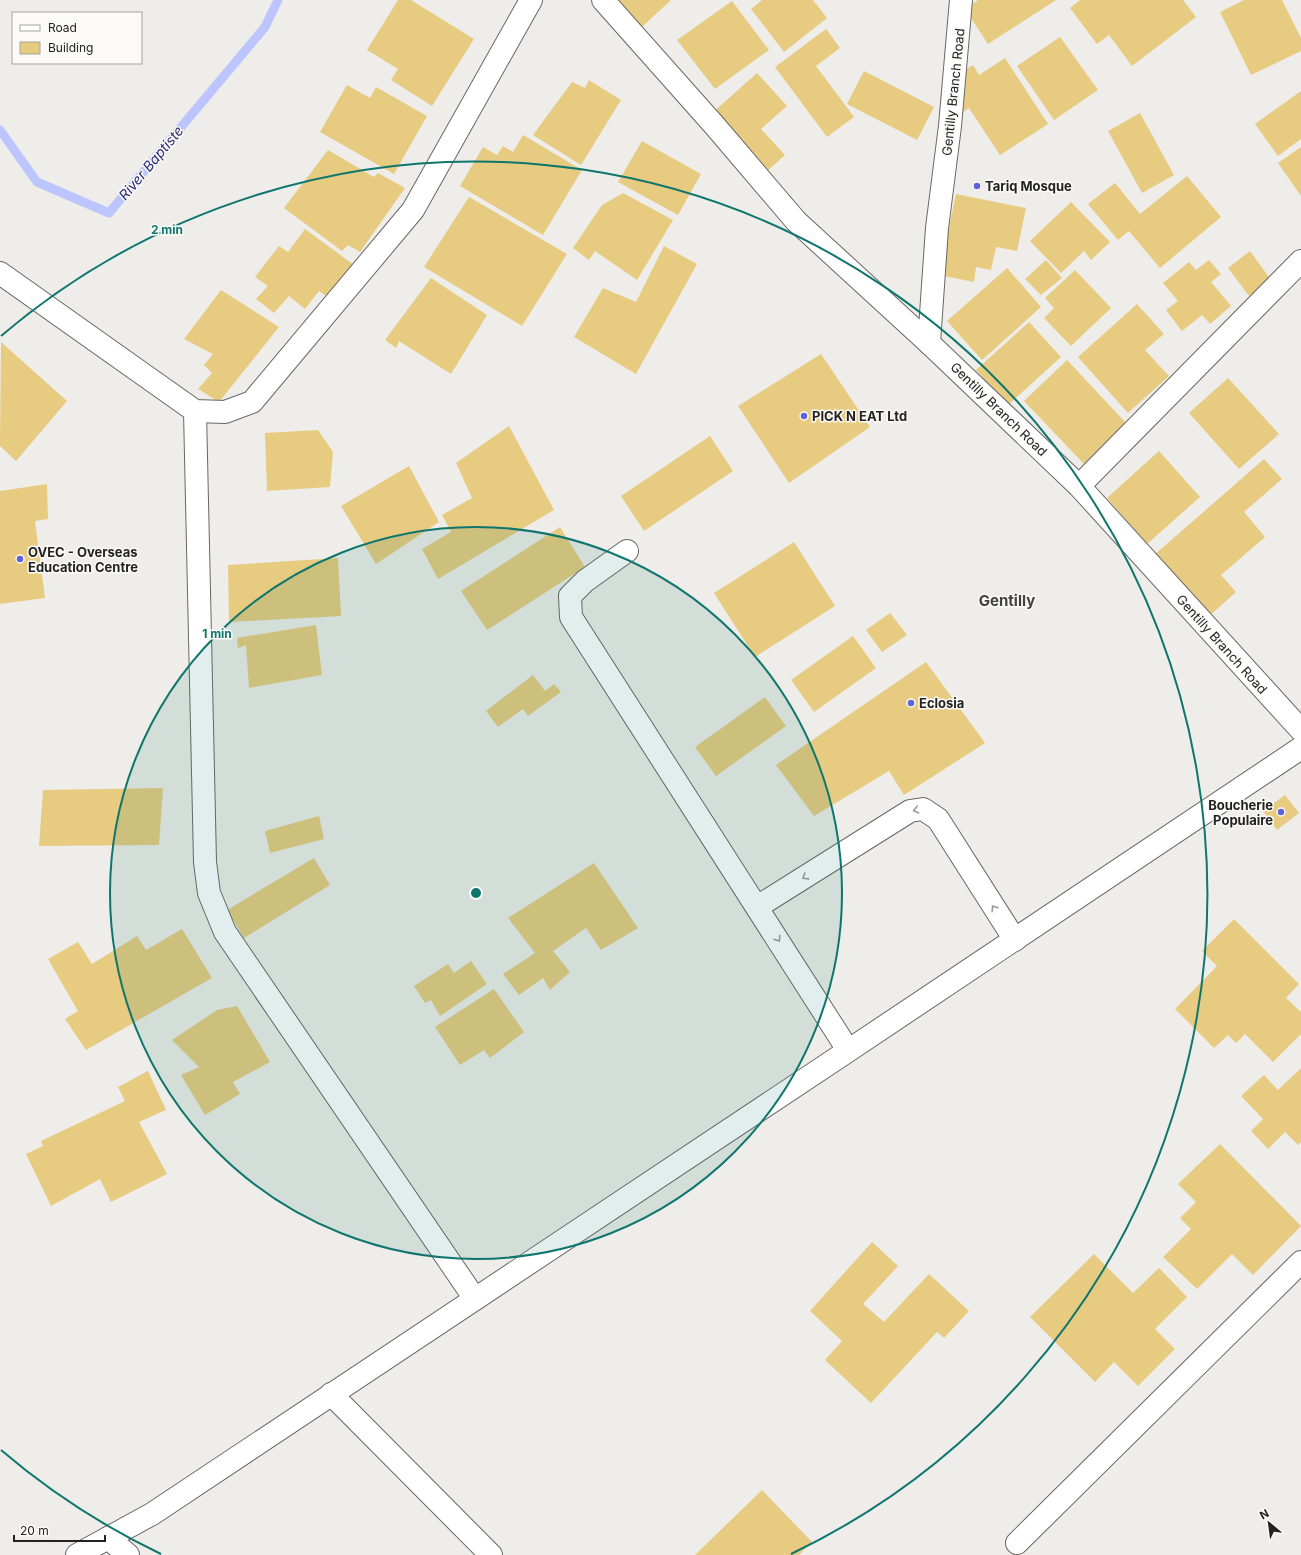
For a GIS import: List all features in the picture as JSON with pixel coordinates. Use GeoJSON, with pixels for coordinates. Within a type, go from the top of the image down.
{"type":"FeatureCollection","features":[{"type":"Feature","properties":{"kind":"street"},"geometry":{"type":"LineString","coordinates":[[0,273],[195,411],[225,412],[252,402],[413,210],[531,0]]}},
{"type":"Feature","properties":{"kind":"street"},"geometry":{"type":"LineString","coordinates":[[603,0],[715,126],[796,221],[929,343]]}},
{"type":"Feature","properties":{"kind":"street","name":"Gentilly Branch Road"},"geometry":{"type":"LineString","coordinates":[[961,0],[950,126],[937,228],[929,343],[1078,486],[1301,730]]}},
{"type":"Feature","properties":{"kind":"street"},"geometry":{"type":"LineString","coordinates":[[1078,486],[1301,261]]}},
{"type":"Feature","properties":{"kind":"street"},"geometry":{"type":"LineString","coordinates":[[195,411],[205,862],[209,894],[225,932],[475,1298]]}},
{"type":"Feature","properties":{"kind":"street"},"geometry":{"type":"LineString","coordinates":[[627,551],[585,581],[570,596],[571,618],[848,1050]]}},
{"type":"Feature","properties":{"kind":"street"},"geometry":{"type":"LineString","coordinates":[[77,1555],[152,1514],[1301,748]]}},
{"type":"Feature","properties":{"kind":"street"},"geometry":{"type":"LineString","coordinates":[[757,907],[910,811],[923,809],[938,820],[1015,940]]}},
{"type":"Feature","properties":{"kind":"street"},"geometry":{"type":"LineString","coordinates":[[1017,1543],[1301,1262]]}},
{"type":"Feature","properties":{"kind":"street"},"geometry":{"type":"LineString","coordinates":[[332,1394],[491,1555]]}},
{"type":"Feature","properties":{"kind":"street"},"geometry":{"type":"LineString","coordinates":[[108,1538],[128,1555]]}},
{"type":"Feature","properties":{"kind":"building"},"geometry":{"type":"Polygon","coordinates":[[[398,0],[411,0],[474,39],[432,106],[391,80],[398,69],[367,50],[398,0]]]}},
{"type":"Feature","properties":{"kind":"building"},"geometry":{"type":"Polygon","coordinates":[[[617,0],[671,0],[642,27],[617,0]]]}},
{"type":"Feature","properties":{"kind":"building"},"geometry":{"type":"Polygon","coordinates":[[[762,0],[813,0],[827,18],[784,52],[751,9],[762,0]]]}},
{"type":"Feature","properties":{"kind":"building"},"geometry":{"type":"Polygon","coordinates":[[[978,0],[1056,0],[988,44],[965,9],[978,0]]]}},
{"type":"Feature","properties":{"kind":"building"},"geometry":{"type":"Polygon","coordinates":[[[1080,0],[1183,0],[1196,17],[1132,66],[1109,35],[1097,44],[1070,8],[1080,0]]]}},
{"type":"Feature","properties":{"kind":"building"},"geometry":{"type":"Polygon","coordinates":[[[1244,0],[1282,0],[1301,38],[1301,51],[1251,75],[1220,12],[1244,0]]]}},
{"type":"Feature","properties":{"kind":"building"},"geometry":{"type":"Polygon","coordinates":[[[732,1],[769,50],[715,89],[677,40],[732,1]]]}},
{"type":"Feature","properties":{"kind":"building"},"geometry":{"type":"Polygon","coordinates":[[[826,29],[840,48],[816,66],[854,117],[827,137],[775,67],[826,29]]]}},
{"type":"Feature","properties":{"kind":"building"},"geometry":{"type":"Polygon","coordinates":[[[1060,37],[1098,90],[1054,120],[1017,66],[1060,37]]]}},
{"type":"Feature","properties":{"kind":"building"},"geometry":{"type":"Polygon","coordinates":[[[1005,58],[1048,124],[1000,155],[969,108],[963,112],[956,101],[961,73],[973,65],[979,75],[1005,58]]]}},
{"type":"Feature","properties":{"kind":"building"},"geometry":{"type":"Polygon","coordinates":[[[864,71],[934,107],[917,140],[847,104],[864,71]]]}},
{"type":"Feature","properties":{"kind":"building"},"geometry":{"type":"Polygon","coordinates":[[[757,73],[787,106],[761,129],[785,155],[764,174],[710,115],[757,73]]]}},
{"type":"Feature","properties":{"kind":"building"},"geometry":{"type":"Polygon","coordinates":[[[589,80],[621,100],[581,165],[533,135],[572,82],[585,88],[589,80]]]}},
{"type":"Feature","properties":{"kind":"building"},"geometry":{"type":"Polygon","coordinates":[[[347,85],[370,98],[376,87],[427,116],[394,174],[320,132],[347,85]]]}},
{"type":"Feature","properties":{"kind":"building"},"geometry":{"type":"Polygon","coordinates":[[[1301,91],[1301,139],[1278,156],[1255,124],[1301,91]]]}},
{"type":"Feature","properties":{"kind":"building"},"geometry":{"type":"Polygon","coordinates":[[[1140,113],[1174,175],[1142,193],[1108,131],[1140,113]]]}},
{"type":"Feature","properties":{"kind":"building"},"geometry":{"type":"Polygon","coordinates":[[[523,135],[582,170],[543,235],[460,186],[483,147],[497,155],[503,146],[513,152],[523,135]]]}},
{"type":"Feature","properties":{"kind":"building"},"geometry":{"type":"Polygon","coordinates":[[[642,141],[701,174],[678,215],[618,182],[642,141]]]}},
{"type":"Feature","properties":{"kind":"building"},"geometry":{"type":"Polygon","coordinates":[[[1301,147],[1301,196],[1278,163],[1301,147]]]}},
{"type":"Feature","properties":{"kind":"building"},"geometry":{"type":"Polygon","coordinates":[[[328,150],[374,177],[378,173],[405,188],[360,252],[348,245],[342,251],[284,208],[328,150]]]}},
{"type":"Feature","properties":{"kind":"building"},"geometry":{"type":"Polygon","coordinates":[[[1187,176],[1221,217],[1160,268],[1129,231],[1118,240],[1088,204],[1115,183],[1140,214],[1187,176]]]}},
{"type":"Feature","properties":{"kind":"building"},"geometry":{"type":"Polygon","coordinates":[[[623,193],[673,220],[637,280],[595,251],[589,260],[573,248],[602,205],[623,193]]]}},
{"type":"Feature","properties":{"kind":"building"},"geometry":{"type":"Polygon","coordinates":[[[956,194],[1026,208],[1017,251],[996,247],[991,270],[976,267],[974,282],[939,275],[956,194]]]}},
{"type":"Feature","properties":{"kind":"building"},"geometry":{"type":"Polygon","coordinates":[[[469,197],[567,254],[522,326],[424,267],[469,197]]]}},
{"type":"Feature","properties":{"kind":"building"},"geometry":{"type":"Polygon","coordinates":[[[1071,202],[1110,242],[1091,260],[1084,251],[1061,273],[1030,241],[1071,202]]]}},
{"type":"Feature","properties":{"kind":"building"},"geometry":{"type":"Polygon","coordinates":[[[305,229],[354,265],[330,299],[319,291],[305,309],[289,296],[274,313],[256,299],[268,286],[255,277],[279,246],[288,252],[305,229]]]}},
{"type":"Feature","properties":{"kind":"building"},"geometry":{"type":"Polygon","coordinates":[[[664,246],[697,264],[636,374],[574,337],[603,288],[636,302],[664,246]]]}},
{"type":"Feature","properties":{"kind":"building"},"geometry":{"type":"Polygon","coordinates":[[[1250,251],[1271,280],[1249,296],[1228,268],[1250,251]]]}},
{"type":"Feature","properties":{"kind":"building"},"geometry":{"type":"Polygon","coordinates":[[[1046,260],[1062,278],[1041,295],[1025,279],[1046,260]]]}},
{"type":"Feature","properties":{"kind":"building"},"geometry":{"type":"Polygon","coordinates":[[[1209,260],[1221,274],[1211,282],[1231,306],[1210,324],[1202,315],[1182,331],[1166,310],[1178,301],[1163,283],[1189,262],[1196,270],[1209,260]]]}},
{"type":"Feature","properties":{"kind":"building"},"geometry":{"type":"Polygon","coordinates":[[[1007,268],[1041,307],[982,360],[947,321],[1007,268]]]}},
{"type":"Feature","properties":{"kind":"building"},"geometry":{"type":"Polygon","coordinates":[[[1075,270],[1111,308],[1071,346],[1044,318],[1054,308],[1045,298],[1075,270]]]}},
{"type":"Feature","properties":{"kind":"building"},"geometry":{"type":"Polygon","coordinates":[[[431,278],[487,315],[451,374],[399,341],[396,348],[385,340],[431,278]]]}},
{"type":"Feature","properties":{"kind":"building"},"geometry":{"type":"Polygon","coordinates":[[[221,290],[279,327],[219,402],[198,389],[212,373],[204,365],[213,354],[184,339],[221,290]]]}},
{"type":"Feature","properties":{"kind":"building"},"geometry":{"type":"Polygon","coordinates":[[[1137,304],[1164,334],[1145,350],[1169,376],[1128,413],[1078,357],[1137,304]]]}},
{"type":"Feature","properties":{"kind":"building"},"geometry":{"type":"Polygon","coordinates":[[[1029,322],[1061,357],[1008,405],[976,370],[1029,322]]]}},
{"type":"Feature","properties":{"kind":"building"},"geometry":{"type":"Polygon","coordinates":[[[1,342],[67,401],[16,461],[0,446],[1,342]]]}},
{"type":"Feature","properties":{"kind":"building","name":"PICK N EAT Ltd"},"geometry":{"type":"Polygon","coordinates":[[[821,354],[870,427],[789,483],[738,406],[821,354]]]}},
{"type":"Feature","properties":{"kind":"building"},"geometry":{"type":"Polygon","coordinates":[[[1067,360],[1126,423],[1084,464],[1024,401],[1067,360]]]}},
{"type":"Feature","properties":{"kind":"building"},"geometry":{"type":"Polygon","coordinates":[[[1228,378],[1279,434],[1239,469],[1189,413],[1228,378]]]}},
{"type":"Feature","properties":{"kind":"building"},"geometry":{"type":"Polygon","coordinates":[[[509,426],[554,510],[438,579],[422,549],[451,532],[442,515],[472,498],[456,463],[509,426]]]}},
{"type":"Feature","properties":{"kind":"building"},"geometry":{"type":"Polygon","coordinates":[[[318,430],[333,452],[330,487],[267,491],[265,433],[318,430]]]}},
{"type":"Feature","properties":{"kind":"building"},"geometry":{"type":"Polygon","coordinates":[[[710,436],[733,471],[644,531],[621,496],[710,436]]]}},
{"type":"Feature","properties":{"kind":"building"},"geometry":{"type":"Polygon","coordinates":[[[1159,451],[1200,497],[1147,544],[1107,498],[1159,451]]]}},
{"type":"Feature","properties":{"kind":"building"},"geometry":{"type":"Polygon","coordinates":[[[1264,459],[1282,479],[1244,512],[1265,537],[1221,575],[1236,592],[1207,618],[1153,556],[1264,459]]]}},
{"type":"Feature","properties":{"kind":"building"},"geometry":{"type":"Polygon","coordinates":[[[409,466],[439,522],[376,564],[341,506],[409,466]]]}},
{"type":"Feature","properties":{"kind":"building","name":"OVEC - Overseas Education Centre"},"geometry":{"type":"Polygon","coordinates":[[[47,484],[48,519],[35,521],[45,598],[0,604],[0,491],[47,484]]]}},
{"type":"Feature","properties":{"kind":"building"},"geometry":{"type":"Polygon","coordinates":[[[560,527],[585,567],[487,630],[461,591],[560,527]]]}},
{"type":"Feature","properties":{"kind":"building"},"geometry":{"type":"Polygon","coordinates":[[[794,542],[835,606],[755,657],[714,593],[794,542]]]}},
{"type":"Feature","properties":{"kind":"building"},"geometry":{"type":"Polygon","coordinates":[[[338,558],[341,616],[229,622],[228,565],[338,558]]]}},
{"type":"Feature","properties":{"kind":"building"},"geometry":{"type":"Polygon","coordinates":[[[890,613],[907,635],[882,652],[866,630],[890,613]]]}},
{"type":"Feature","properties":{"kind":"building"},"geometry":{"type":"Polygon","coordinates":[[[316,625],[322,675],[249,688],[246,645],[238,648],[237,638],[316,625]]]}},
{"type":"Feature","properties":{"kind":"building"},"geometry":{"type":"Polygon","coordinates":[[[853,636],[876,668],[814,712],[791,680],[853,636]]]}},
{"type":"Feature","properties":{"kind":"building","name":"Eclosia"},"geometry":{"type":"Polygon","coordinates":[[[926,662],[985,743],[904,795],[889,771],[814,816],[776,765],[926,662]]]}},
{"type":"Feature","properties":{"kind":"building"},"geometry":{"type":"Polygon","coordinates":[[[533,675],[545,691],[554,684],[561,692],[528,716],[523,709],[498,727],[486,711],[533,675]]]}},
{"type":"Feature","properties":{"kind":"building"},"geometry":{"type":"Polygon","coordinates":[[[765,697],[786,726],[716,776],[695,747],[765,697]]]}},
{"type":"Feature","properties":{"kind":"building"},"geometry":{"type":"Polygon","coordinates":[[[163,788],[159,845],[39,846],[43,790],[163,788]]]}},
{"type":"Feature","properties":{"kind":"building","name":"Boucherie Populaire"},"geometry":{"type":"Polygon","coordinates":[[[1285,795],[1299,813],[1277,830],[1263,811],[1285,795]]]}},
{"type":"Feature","properties":{"kind":"building"},"geometry":{"type":"Polygon","coordinates":[[[319,816],[324,839],[270,853],[265,831],[319,816]]]}},
{"type":"Feature","properties":{"kind":"building"},"geometry":{"type":"Polygon","coordinates":[[[314,858],[330,885],[244,938],[227,910],[314,858]]]}},
{"type":"Feature","properties":{"kind":"building"},"geometry":{"type":"Polygon","coordinates":[[[594,863],[638,928],[601,950],[586,928],[553,951],[570,972],[550,990],[543,978],[519,995],[503,974],[535,953],[508,918],[594,863]]]}},
{"type":"Feature","properties":{"kind":"building"},"geometry":{"type":"Polygon","coordinates":[[[1234,919],[1299,984],[1286,998],[1301,1012],[1301,1034],[1273,1062],[1245,1034],[1236,1043],[1228,1035],[1214,1048],[1175,1009],[1217,966],[1202,951],[1234,919]]]}},
{"type":"Feature","properties":{"kind":"building"},"geometry":{"type":"Polygon","coordinates":[[[182,929],[212,978],[86,1050],[65,1019],[78,1011],[48,959],[78,942],[92,964],[137,936],[146,950],[182,929]]]}},
{"type":"Feature","properties":{"kind":"building"},"geometry":{"type":"Polygon","coordinates":[[[471,961],[487,984],[440,1016],[431,1000],[425,1003],[414,986],[448,964],[454,973],[471,961]]]}},
{"type":"Feature","properties":{"kind":"building"},"geometry":{"type":"Polygon","coordinates":[[[494,989],[524,1032],[490,1058],[484,1050],[460,1065],[435,1027],[494,989]]]}},
{"type":"Feature","properties":{"kind":"building"},"geometry":{"type":"Polygon","coordinates":[[[237,1006],[270,1062],[233,1082],[240,1094],[205,1115],[181,1075],[199,1067],[172,1040],[217,1010],[237,1006]]]}},
{"type":"Feature","properties":{"kind":"building"},"geometry":{"type":"Polygon","coordinates":[[[1301,1068],[1301,1142],[1298,1145],[1285,1132],[1268,1149],[1251,1131],[1263,1119],[1241,1096],[1264,1075],[1278,1090],[1301,1068]]]}},
{"type":"Feature","properties":{"kind":"building"},"geometry":{"type":"Polygon","coordinates":[[[148,1071],[166,1110],[139,1122],[167,1174],[111,1202],[100,1179],[51,1206],[26,1154],[43,1146],[41,1141],[125,1101],[118,1087],[148,1071]]]}},
{"type":"Feature","properties":{"kind":"building"},"geometry":{"type":"Polygon","coordinates":[[[1220,1144],[1301,1226],[1253,1275],[1232,1254],[1197,1289],[1163,1257],[1191,1229],[1180,1218],[1196,1202],[1178,1184],[1220,1144]]]}},
{"type":"Feature","properties":{"kind":"building"},"geometry":{"type":"Polygon","coordinates":[[[872,1242],[898,1266],[863,1304],[884,1322],[929,1274],[969,1311],[944,1338],[937,1332],[871,1403],[825,1360],[842,1341],[810,1311],[872,1242]]]}},
{"type":"Feature","properties":{"kind":"building"},"geometry":{"type":"Polygon","coordinates":[[[1094,1254],[1133,1293],[1159,1268],[1187,1297],[1155,1329],[1175,1349],[1138,1386],[1114,1362],[1095,1382],[1030,1317],[1094,1254]]]}},
{"type":"Feature","properties":{"kind":"building"},"geometry":{"type":"Polygon","coordinates":[[[762,1490],[812,1542],[799,1555],[695,1555],[762,1490]]]}},
{"type":"Feature","properties":{"kind":"waterway","name":"River Baptiste"},"geometry":{"type":"LineString","coordinates":[[0,130],[37,182],[109,213],[265,27],[278,0]]}},
{"type":"Feature","properties":{"kind":"place","name":"Tariq Mosque"},"geometry":{"type":"Point","coordinates":[977,186]}},
{"type":"Feature","properties":{"kind":"place","name":"PICK N EAT Ltd"},"geometry":{"type":"Point","coordinates":[804,416]}},
{"type":"Feature","properties":{"kind":"place","name":"OVEC - Overseas Education Centre"},"geometry":{"type":"Point","coordinates":[20,559]}},
{"type":"Feature","properties":{"kind":"place","name":"Eclosia"},"geometry":{"type":"Point","coordinates":[911,703]}},
{"type":"Feature","properties":{"kind":"place","name":"Boucherie Populaire"},"geometry":{"type":"Point","coordinates":[1281,812]}},
{"type":"Feature","properties":{"kind":"district","name":"Gentilly"},"geometry":{"type":"Point","coordinates":[1007,601]}}]}
